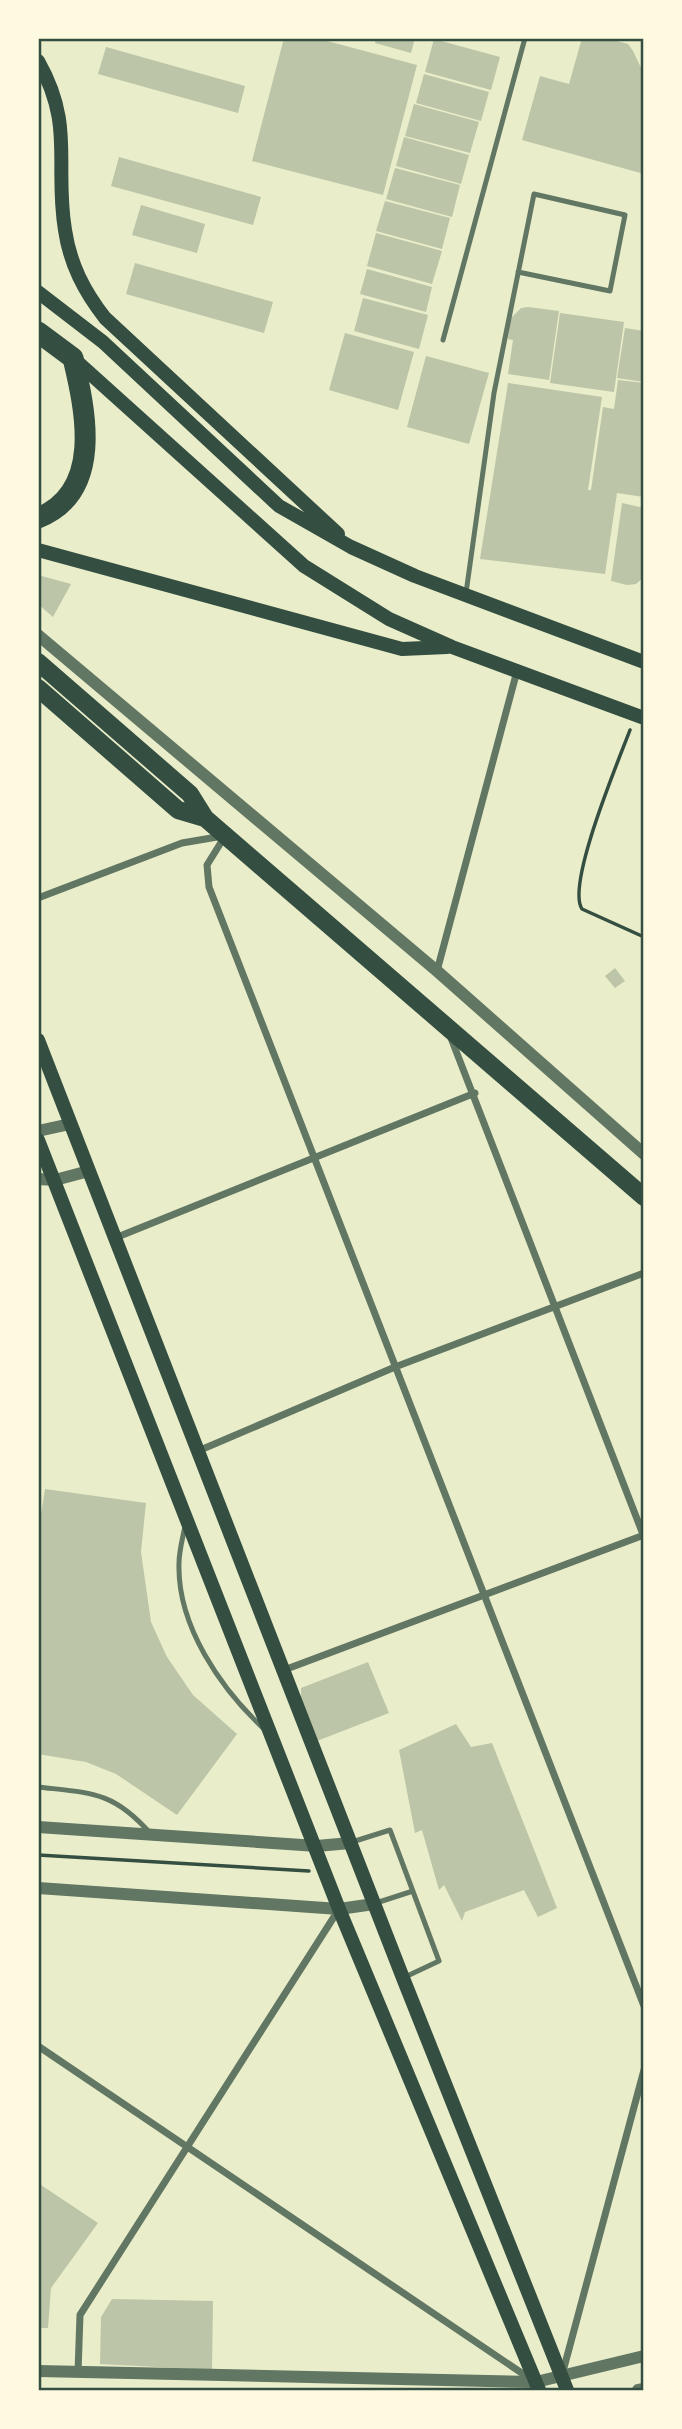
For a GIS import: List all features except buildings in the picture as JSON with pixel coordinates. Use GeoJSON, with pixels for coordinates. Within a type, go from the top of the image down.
{"type":"FeatureCollection","features":[{"type":"Feature","properties":{"kind":"highway"},"geometry":{"type":"LineString","coordinates":[[38,518],[61,507],[74,489],[82,470],[84,413],[72,358],[39,332]]}},
{"type":"Feature","properties":{"kind":"main road"},"geometry":{"type":"LineString","coordinates":[[38,61],[59,112],[65,232],[74,266],[86,292],[105,318],[351,547]]}},
{"type":"Feature","properties":{"kind":"main road"},"geometry":{"type":"LineString","coordinates":[[38,292],[103,342],[279,506],[351,547],[466,595],[643,662]]}},
{"type":"Feature","properties":{"kind":"main road"},"geometry":{"type":"LineString","coordinates":[[72,358],[304,566],[389,619],[452,647],[639,717]]}},
{"type":"Feature","properties":{"kind":"main road"},"geometry":{"type":"LineString","coordinates":[[38,550],[402,649],[452,647]]}},
{"type":"Feature","properties":{"kind":"main road"},"geometry":{"type":"LineString","coordinates":[[38,662],[190,794],[205,818],[643,1197]]}},
{"type":"Feature","properties":{"kind":"main road"},"geometry":{"type":"LineString","coordinates":[[38,688],[178,810],[205,818]]}},
{"type":"Feature","properties":{"kind":"main road"},"geometry":{"type":"LineString","coordinates":[[38,1040],[350,1843],[567,2390]]}},
{"type":"Feature","properties":{"kind":"main road"},"geometry":{"type":"LineString","coordinates":[[38,1140],[317,1846],[339,1909],[537,2386]]}},
{"type":"Feature","properties":{"kind":"street"},"geometry":{"type":"LineString","coordinates":[[38,635],[437,971],[643,1154]]}},
{"type":"Feature","properties":{"kind":"street"},"geometry":{"type":"LineString","coordinates":[[437,971],[518,670]]}},
{"type":"Feature","properties":{"kind":"street"},"geometry":{"type":"LineString","coordinates":[[38,898],[182,843],[226,835]]}},
{"type":"Feature","properties":{"kind":"street"},"geometry":{"type":"LineString","coordinates":[[226,835],[207,865],[209,887],[643,2006]]}},
{"type":"Feature","properties":{"kind":"street"},"geometry":{"type":"LineString","coordinates":[[283,1671],[643,1535],[475,1093],[446,1025]]}},
{"type":"Feature","properties":{"kind":"street"},"geometry":{"type":"LineString","coordinates":[[115,1238],[475,1093]]}},
{"type":"Feature","properties":{"kind":"street"},"geometry":{"type":"LineString","coordinates":[[38,1131],[70,1124]]}},
{"type":"Feature","properties":{"kind":"street"},"geometry":{"type":"LineString","coordinates":[[38,1180],[55,1180],[89,1171]]}},
{"type":"Feature","properties":{"kind":"street"},"geometry":{"type":"LineString","coordinates":[[198,1451],[395,1367],[555,1304],[643,1273]]}},
{"type":"Feature","properties":{"kind":"street"},"geometry":{"type":"LineString","coordinates":[[38,1827],[317,1846],[350,1843]]}},
{"type":"Feature","properties":{"kind":"street"},"geometry":{"type":"LineString","coordinates":[[38,1888],[339,1909],[374,1904]]}},
{"type":"Feature","properties":{"kind":"street"},"geometry":{"type":"LineString","coordinates":[[78,2372],[80,2315],[339,1909]]}},
{"type":"Feature","properties":{"kind":"street"},"geometry":{"type":"LineString","coordinates":[[38,2046],[537,2386]]}},
{"type":"Feature","properties":{"kind":"street"},"geometry":{"type":"LineString","coordinates":[[562,2375],[643,2070]]}},
{"type":"Feature","properties":{"kind":"street"},"geometry":{"type":"LineString","coordinates":[[38,2371],[537,2386],[562,2375],[643,2356]]}},
{"type":"Feature","properties":{"kind":"street"},"geometry":{"type":"LineString","coordinates":[[638,2390],[643,2389]]}},
{"type":"Feature","properties":{"kind":"lane"},"geometry":{"type":"LineString","coordinates":[[443,340],[525,38]]}},
{"type":"Feature","properties":{"kind":"lane"},"geometry":{"type":"LineString","coordinates":[[466,595],[494,393],[518,272],[534,194],[625,215],[610,291],[518,272]]}},
{"type":"Feature","properties":{"kind":"lane"},"geometry":{"type":"LineString","coordinates":[[187,1516],[179,1562],[183,1602],[212,1670],[236,1703],[272,1737]]}},
{"type":"Feature","properties":{"kind":"lane"},"geometry":{"type":"LineString","coordinates":[[38,1787],[109,1798],[134,1815],[152,1835]]}},
{"type":"Feature","properties":{"kind":"lane"},"geometry":{"type":"LineString","coordinates":[[350,1843],[390,1830],[439,1961],[403,1978]]}},
{"type":"Feature","properties":{"kind":"lane"},"geometry":{"type":"LineString","coordinates":[[374,1904],[413,1891]]}},
{"type":"Feature","properties":{"kind":"path"},"geometry":{"type":"LineString","coordinates":[[639,717],[593,829],[579,881],[577,902],[582,909],[643,937]]}},
{"type":"Feature","properties":{"kind":"path"},"geometry":{"type":"LineString","coordinates":[[38,1855],[326,1872]]}}]}
